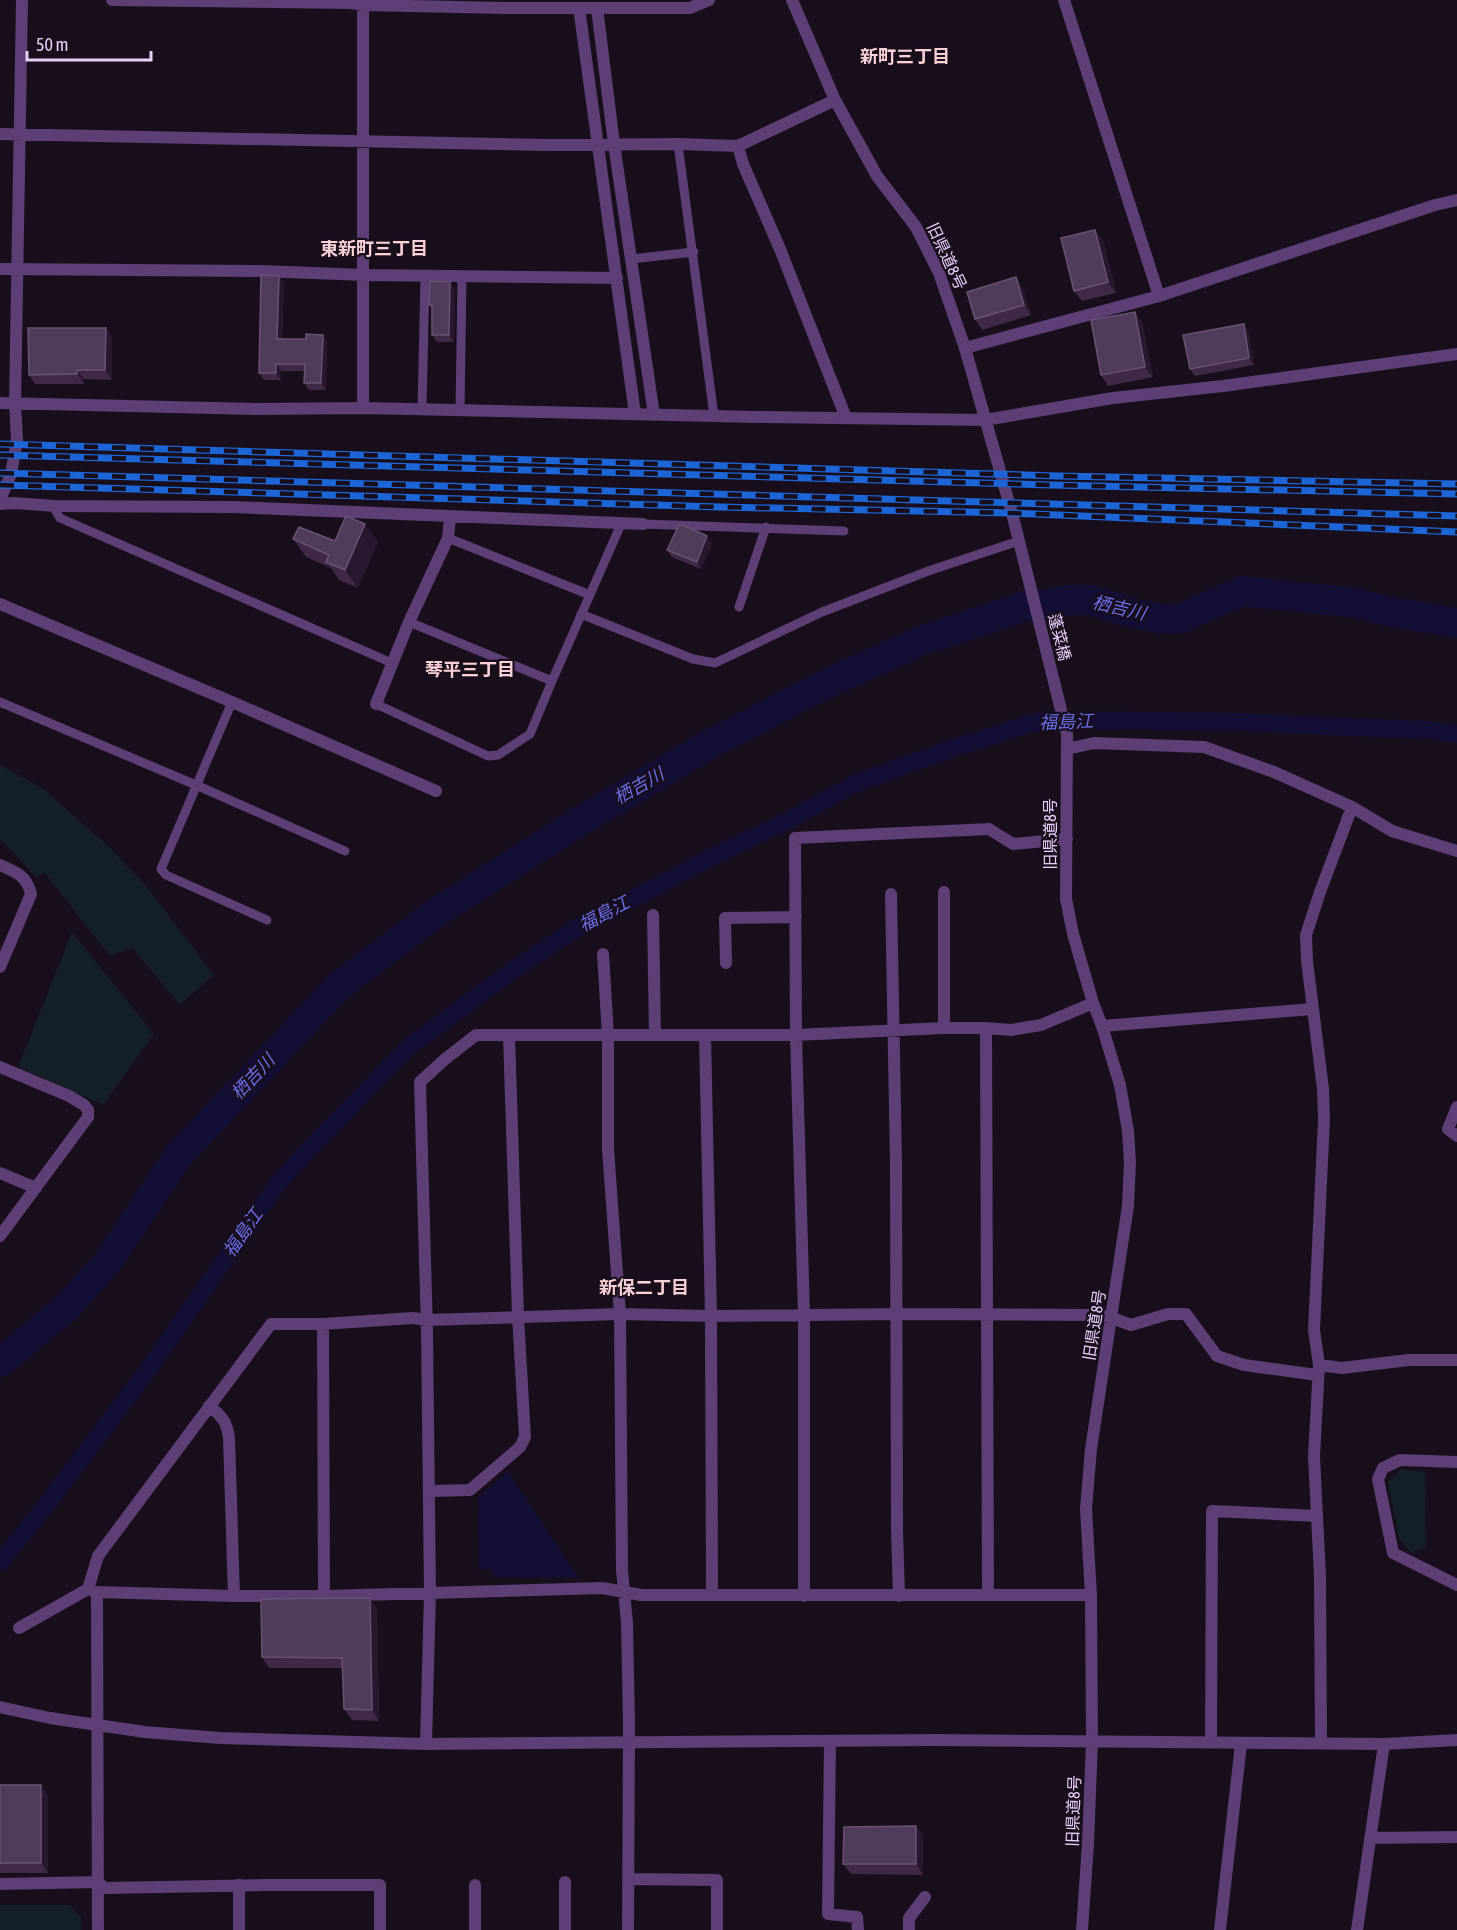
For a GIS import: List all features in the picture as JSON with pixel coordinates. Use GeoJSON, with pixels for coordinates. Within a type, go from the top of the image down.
{"type":"FeatureCollection","features":[{"type":"Feature","properties":{"kind":"street"},"geometry":{"type":"LineString","coordinates":[[22,0],[15,403],[17,440],[11,474],[0,502],[52,506],[233,507],[643,524]]}},
{"type":"Feature","properties":{"kind":"street"},"geometry":{"type":"LineString","coordinates":[[112,0],[363,2],[579,8],[690,8],[709,0]]}},
{"type":"Feature","properties":{"kind":"street","name":"旧県道8号"},"geometry":{"type":"LineString","coordinates":[[792,0],[836,99],[877,176],[916,227],[939,273],[965,348],[1019,544]]}},
{"type":"Feature","properties":{"kind":"street"},"geometry":{"type":"LineString","coordinates":[[1064,0],[1159,296]]}},
{"type":"Feature","properties":{"kind":"street"},"geometry":{"type":"LineString","coordinates":[[363,2],[363,408]]}},
{"type":"Feature","properties":{"kind":"street"},"geometry":{"type":"LineString","coordinates":[[579,8],[635,414]]}},
{"type":"Feature","properties":{"kind":"street"},"geometry":{"type":"LineString","coordinates":[[597,8],[614,144],[654,415]]}},
{"type":"Feature","properties":{"kind":"street"},"geometry":{"type":"LineString","coordinates":[[0,134],[548,145],[738,146],[836,99]]}},
{"type":"Feature","properties":{"kind":"street"},"geometry":{"type":"LineString","coordinates":[[738,146],[743,164],[780,249],[846,418]]}},
{"type":"Feature","properties":{"kind":"street"},"geometry":{"type":"LineString","coordinates":[[965,348],[1159,296],[1457,200]]}},
{"type":"Feature","properties":{"kind":"street"},"geometry":{"type":"LineString","coordinates":[[0,269],[261,271],[462,277],[616,278]]}},
{"type":"Feature","properties":{"kind":"street"},"geometry":{"type":"LineString","coordinates":[[0,403],[985,420],[1113,398],[1223,386],[1457,354]]}},
{"type":"Feature","properties":{"kind":"street"},"geometry":{"type":"LineString","coordinates":[[376,704],[409,622],[448,538],[450,517]]}},
{"type":"Feature","properties":{"kind":"street","name":"蓬菜橋"},"geometry":{"type":"LineString","coordinates":[[1019,544],[1067,734]]}},
{"type":"Feature","properties":{"kind":"street"},"geometry":{"type":"LineString","coordinates":[[0,604],[436,791]]}},
{"type":"Feature","properties":{"kind":"street","name":"旧県道8号"},"geometry":{"type":"LineString","coordinates":[[1067,734],[1066,899],[1073,934],[1093,1003],[1120,1085],[1128,1131],[1130,1162],[1128,1206],[1091,1449],[1086,1509],[1091,1595],[1092,1741],[1089,1844],[1082,1930]]}},
{"type":"Feature","properties":{"kind":"street"},"geometry":{"type":"LineString","coordinates":[[1067,749],[1094,743],[1204,747],[1274,772],[1352,807],[1392,831],[1457,851]]}},
{"type":"Feature","properties":{"kind":"street"},"geometry":{"type":"LineString","coordinates":[[1321,1743],[1320,1576],[1314,1456],[1318,1370],[1314,1330],[1324,1120],[1323,1089],[1312,1009],[1306,935],[1352,807]]}},
{"type":"Feature","properties":{"kind":"street"},"geometry":{"type":"LineString","coordinates":[[804,1596],[804,1315],[796,1035],[795,838],[989,829],[1013,844],[1067,839]]}},
{"type":"Feature","properties":{"kind":"street"},"geometry":{"type":"LineString","coordinates":[[0,864],[21,874],[29,885],[31,894],[1,961]]}},
{"type":"Feature","properties":{"kind":"street"},"geometry":{"type":"LineString","coordinates":[[944,892],[944,1028]]}},
{"type":"Feature","properties":{"kind":"street"},"geometry":{"type":"LineString","coordinates":[[891,894],[899,1596]]}},
{"type":"Feature","properties":{"kind":"street"},"geometry":{"type":"LineString","coordinates":[[653,915],[655,1035]]}},
{"type":"Feature","properties":{"kind":"street"},"geometry":{"type":"LineString","coordinates":[[726,963],[725,918],[796,917]]}},
{"type":"Feature","properties":{"kind":"street"},"geometry":{"type":"LineString","coordinates":[[603,954],[608,1035],[608,1149],[620,1314],[624,1592],[627,1623],[629,1742],[628,1930]]}},
{"type":"Feature","properties":{"kind":"street"},"geometry":{"type":"LineString","coordinates":[[426,1744],[430,1592],[420,1082],[476,1035],[796,1035],[944,1028],[1011,1030],[1041,1025],[1093,1003]]}},
{"type":"Feature","properties":{"kind":"street"},"geometry":{"type":"LineString","coordinates":[[1102,1026],[1312,1009]]}},
{"type":"Feature","properties":{"kind":"street"},"geometry":{"type":"LineString","coordinates":[[986,1028],[988,1594]]}},
{"type":"Feature","properties":{"kind":"street"},"geometry":{"type":"LineString","coordinates":[[429,1491],[470,1490],[523,1443],[526,1431],[518,1316],[509,1035]]}},
{"type":"Feature","properties":{"kind":"street"},"geometry":{"type":"LineString","coordinates":[[705,1035],[711,1316],[712,1595]]}},
{"type":"Feature","properties":{"kind":"street"},"geometry":{"type":"LineString","coordinates":[[0,1067],[69,1096],[88,1110],[88,1117],[0,1236]]}},
{"type":"Feature","properties":{"kind":"street"},"geometry":{"type":"LineString","coordinates":[[1457,1107],[1448,1129],[1457,1136]]}},
{"type":"Feature","properties":{"kind":"street"},"geometry":{"type":"LineString","coordinates":[[0,1173],[36,1188]]}},
{"type":"Feature","properties":{"kind":"street"},"geometry":{"type":"LineString","coordinates":[[98,1930],[97,1725],[93,1591],[98,1556],[271,1324],[323,1324],[413,1318],[426,1320],[620,1314],[711,1316],[987,1314],[1099,1316],[1131,1325],[1168,1314],[1186,1314],[1217,1356],[1244,1365],[1318,1370],[1409,1360],[1457,1360]]}},
{"type":"Feature","properties":{"kind":"street"},"geometry":{"type":"LineString","coordinates":[[323,1324],[324,1596]]}},
{"type":"Feature","properties":{"kind":"street"},"geometry":{"type":"LineString","coordinates":[[209,1406],[221,1415],[227,1424],[229,1438],[234,1596]]}},
{"type":"Feature","properties":{"kind":"street"},"geometry":{"type":"LineString","coordinates":[[1457,1462],[1400,1460],[1383,1468],[1378,1479],[1393,1553],[1457,1584]]}},
{"type":"Feature","properties":{"kind":"street"},"geometry":{"type":"LineString","coordinates":[[1211,1742],[1212,1511],[1317,1516]]}},
{"type":"Feature","properties":{"kind":"street"},"geometry":{"type":"LineString","coordinates":[[20,1628],[93,1591],[234,1596],[324,1596],[602,1588],[641,1595],[1091,1595]]}},
{"type":"Feature","properties":{"kind":"street"},"geometry":{"type":"LineString","coordinates":[[0,1707],[50,1718],[145,1732],[220,1738],[426,1744],[830,1741],[1384,1744],[1457,1740]]}},
{"type":"Feature","properties":{"kind":"street"},"geometry":{"type":"LineString","coordinates":[[830,1741],[828,1914],[857,1917],[858,1930]]}},
{"type":"Feature","properties":{"kind":"street"},"geometry":{"type":"LineString","coordinates":[[1220,1930],[1241,1744]]}},
{"type":"Feature","properties":{"kind":"street"},"geometry":{"type":"LineString","coordinates":[[1357,1930],[1384,1744]]}},
{"type":"Feature","properties":{"kind":"street"},"geometry":{"type":"LineString","coordinates":[[1370,1839],[1457,1837]]}},
{"type":"Feature","properties":{"kind":"street"},"geometry":{"type":"LineString","coordinates":[[628,1879],[717,1880],[717,1930]]}},
{"type":"Feature","properties":{"kind":"street"},"geometry":{"type":"LineString","coordinates":[[0,1884],[97,1882],[105,1888],[380,1884],[380,1930]]}},
{"type":"Feature","properties":{"kind":"street"},"geometry":{"type":"LineString","coordinates":[[565,1882],[565,1930]]}},
{"type":"Feature","properties":{"kind":"street"},"geometry":{"type":"LineString","coordinates":[[238,1885],[239,1930]]}},
{"type":"Feature","properties":{"kind":"street"},"geometry":{"type":"LineString","coordinates":[[475,1885],[475,1930]]}},
{"type":"Feature","properties":{"kind":"street"},"geometry":{"type":"LineString","coordinates":[[909,1930],[909,1918],[925,1897]]}},
{"type":"Feature","properties":{"kind":"lane"},"geometry":{"type":"LineString","coordinates":[[678,144],[714,416]]}},
{"type":"Feature","properties":{"kind":"lane"},"geometry":{"type":"LineString","coordinates":[[631,259],[694,252]]}},
{"type":"Feature","properties":{"kind":"lane"},"geometry":{"type":"LineString","coordinates":[[422,409],[425,276]]}},
{"type":"Feature","properties":{"kind":"lane"},"geometry":{"type":"LineString","coordinates":[[460,411],[462,277]]}},
{"type":"Feature","properties":{"kind":"lane"},"geometry":{"type":"LineString","coordinates":[[52,506],[60,518],[392,663]]}},
{"type":"Feature","properties":{"kind":"lane"},"geometry":{"type":"LineString","coordinates":[[376,704],[489,756],[498,755],[530,734],[622,522]]}},
{"type":"Feature","properties":{"kind":"lane"},"geometry":{"type":"LineString","coordinates":[[643,524],[844,531]]}},
{"type":"Feature","properties":{"kind":"lane"},"geometry":{"type":"LineString","coordinates":[[739,608],[766,527]]}},
{"type":"Feature","properties":{"kind":"lane"},"geometry":{"type":"LineString","coordinates":[[448,538],[590,595]]}},
{"type":"Feature","properties":{"kind":"lane"},"geometry":{"type":"LineString","coordinates":[[581,614],[693,659],[715,663],[822,612],[940,567],[1019,544]]}},
{"type":"Feature","properties":{"kind":"lane"},"geometry":{"type":"LineString","coordinates":[[409,622],[552,681]]}},
{"type":"Feature","properties":{"kind":"lane"},"geometry":{"type":"LineString","coordinates":[[0,702],[345,851]]}},
{"type":"Feature","properties":{"kind":"lane"},"geometry":{"type":"LineString","coordinates":[[232,702],[161,869],[166,875],[267,920]]}},
{"type":"Feature","properties":{"kind":"shaded area"},"geometry":{"type":"Polygon","coordinates":[[[0,765],[41,787],[105,843],[143,882],[214,975],[180,1005],[132,948],[110,956],[44,872],[37,878],[0,839],[0,765]]]}},
{"type":"Feature","properties":{"kind":"shaded area"},"geometry":{"type":"Polygon","coordinates":[[[72,932],[154,1034],[103,1105],[18,1067],[72,932]]]}},
{"type":"Feature","properties":{"kind":"shaded area"},"geometry":{"type":"Polygon","coordinates":[[[1401,1469],[1425,1472],[1426,1547],[1411,1553],[1399,1539],[1388,1482],[1401,1469]]]}},
{"type":"Feature","properties":{"kind":"shaded area"},"geometry":{"type":"Polygon","coordinates":[[[508,1471],[579,1578],[493,1577],[493,1569],[479,1569],[478,1498],[508,1471]]]}},
{"type":"Feature","properties":{"kind":"shaded area"},"geometry":{"type":"Polygon","coordinates":[[[0,1905],[69,1905],[81,1917],[81,1930],[0,1930],[0,1905]]]}},
{"type":"Feature","properties":{"kind":"building"},"geometry":{"type":"Polygon","coordinates":[[[1095,230],[1108,282],[1074,291],[1061,238],[1095,230]]]}},
{"type":"Feature","properties":{"kind":"building"},"geometry":{"type":"Polygon","coordinates":[[[261,275],[279,276],[277,339],[306,339],[306,334],[323,335],[321,383],[304,383],[305,364],[276,364],[276,373],[259,373],[261,275]]]}},
{"type":"Feature","properties":{"kind":"building"},"geometry":{"type":"Polygon","coordinates":[[[1016,277],[1024,305],[975,319],[967,292],[1016,277]]]}},
{"type":"Feature","properties":{"kind":"building"},"geometry":{"type":"Polygon","coordinates":[[[430,281],[450,282],[449,335],[432,335],[432,305],[429,305],[430,281]]]}},
{"type":"Feature","properties":{"kind":"building"},"geometry":{"type":"Polygon","coordinates":[[[1135,312],[1145,367],[1101,375],[1091,320],[1135,312]]]}},
{"type":"Feature","properties":{"kind":"building"},"geometry":{"type":"Polygon","coordinates":[[[1244,324],[1249,358],[1190,369],[1183,335],[1244,324]]]}},
{"type":"Feature","properties":{"kind":"building"},"geometry":{"type":"Polygon","coordinates":[[[28,328],[106,328],[105,370],[77,370],[77,374],[29,375],[28,328]]]}},
{"type":"Feature","properties":{"kind":"building"},"geometry":{"type":"Polygon","coordinates":[[[346,516],[365,524],[345,570],[326,562],[329,555],[293,539],[299,527],[335,541],[346,516]]]}},
{"type":"Feature","properties":{"kind":"building"},"geometry":{"type":"Polygon","coordinates":[[[679,525],[707,536],[697,562],[667,550],[679,525]]]}},
{"type":"Feature","properties":{"kind":"building"},"geometry":{"type":"Polygon","coordinates":[[[370,1598],[372,1710],[344,1709],[342,1658],[262,1657],[261,1599],[370,1598]]]}},
{"type":"Feature","properties":{"kind":"building"},"geometry":{"type":"Polygon","coordinates":[[[0,1785],[41,1785],[41,1863],[0,1863],[0,1785]]]}},
{"type":"Feature","properties":{"kind":"building"},"geometry":{"type":"Polygon","coordinates":[[[916,1826],[916,1864],[843,1864],[844,1827],[916,1826]]]}},
{"type":"Feature","properties":{"kind":"waterway","name":"栖吉川"},"geometry":{"type":"LineString","coordinates":[[0,1362],[65,1309],[107,1263],[178,1156],[339,986],[437,912],[582,820],[710,744],[830,682],[923,640],[1022,607],[1068,600],[1091,600],[1136,614],[1163,619],[1181,618],[1242,591],[1356,603],[1387,611],[1457,623]]}},
{"type":"Feature","properties":{"kind":"waterway","name":"福島江"},"geometry":{"type":"LineString","coordinates":[[0,1562],[145,1374],[279,1182],[410,1046],[509,973],[577,928],[714,856],[789,820],[854,784],[953,748],[1029,724],[1048,720],[1234,722],[1426,730],[1457,734]]}},
{"type":"Feature","properties":{"kind":"railway"},"geometry":{"type":"LineString","coordinates":[[0,444],[1058,476],[1457,484]]}},
{"type":"Feature","properties":{"kind":"railway"},"geometry":{"type":"LineString","coordinates":[[0,455],[1051,485],[1457,494]]}},
{"type":"Feature","properties":{"kind":"railway"},"geometry":{"type":"LineString","coordinates":[[0,473],[1457,516]]}},
{"type":"Feature","properties":{"kind":"railway"},"geometry":{"type":"LineString","coordinates":[[0,485],[720,507],[1012,513],[1457,532]]}},
{"type":"Feature","properties":{"kind":"district","name":"新町三丁目"},"geometry":{"type":"Point","coordinates":[905,57]}},
{"type":"Feature","properties":{"kind":"district","name":"東新町三丁目"},"geometry":{"type":"Point","coordinates":[374,249]}},
{"type":"Feature","properties":{"kind":"district","name":"琴平三丁目"},"geometry":{"type":"Point","coordinates":[470,670]}},
{"type":"Feature","properties":{"kind":"district","name":"新保二丁目"},"geometry":{"type":"Point","coordinates":[644,1288]}}]}
